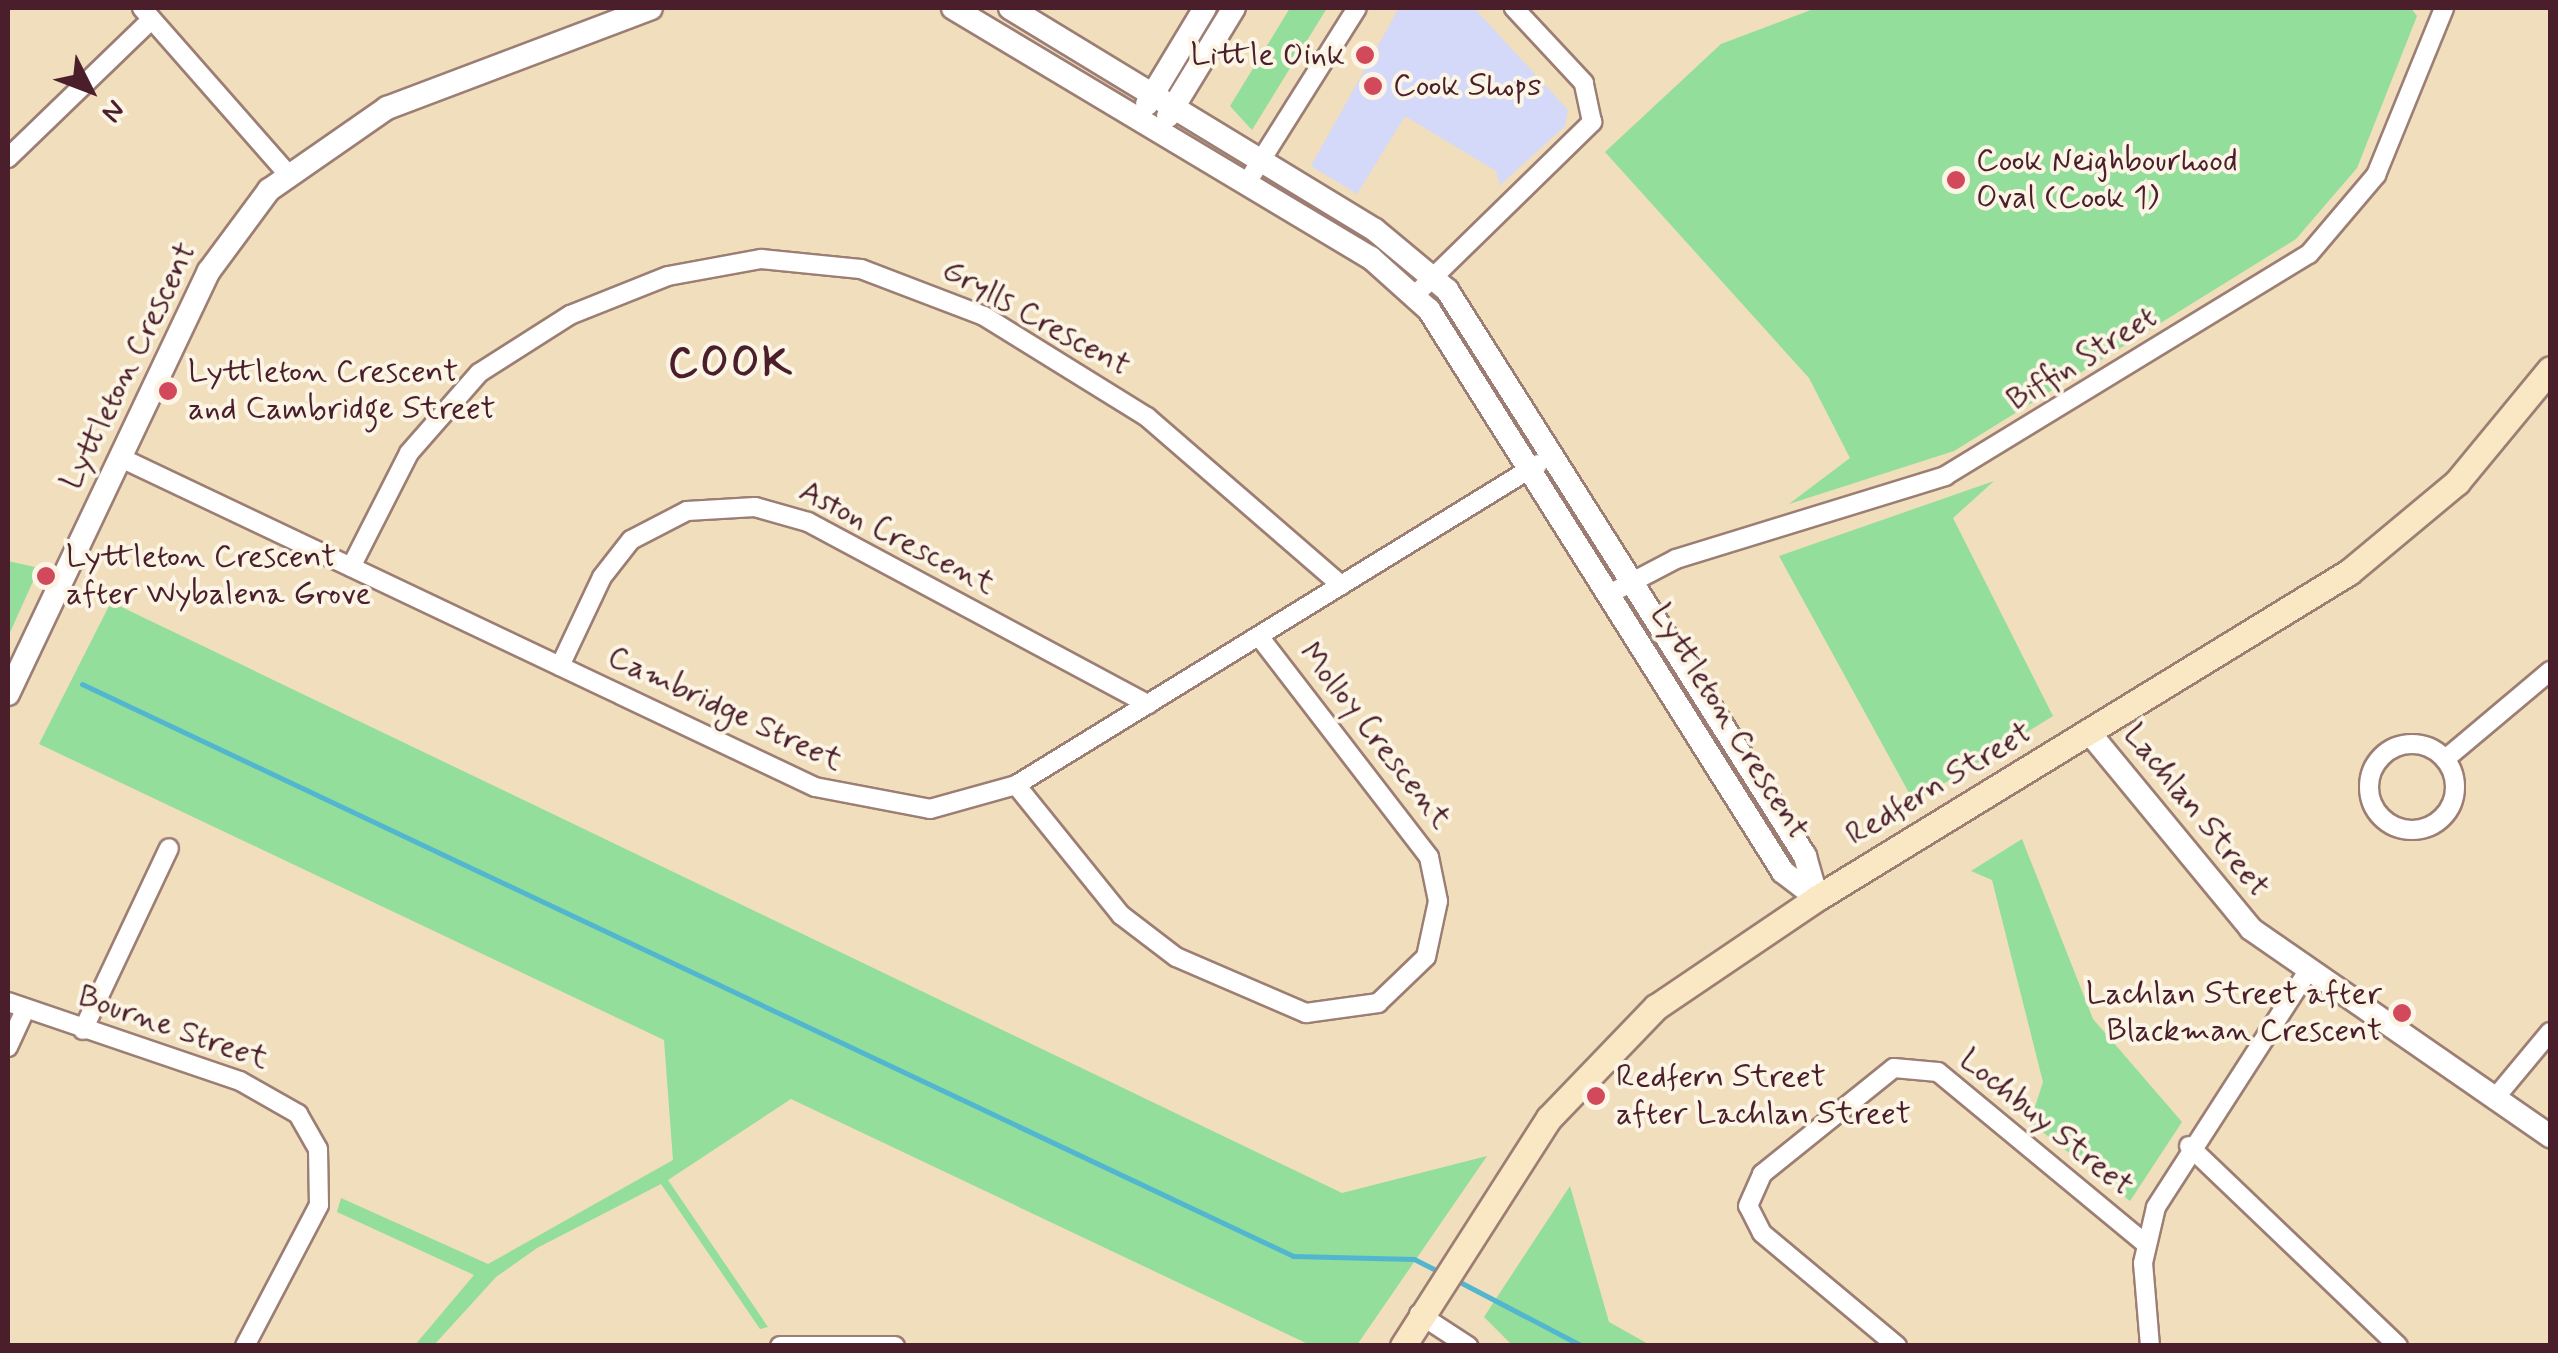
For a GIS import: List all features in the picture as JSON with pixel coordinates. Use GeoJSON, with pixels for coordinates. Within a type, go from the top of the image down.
{"type":"FeatureCollection","features":[{"type":"Feature","properties":{"kind":"main road","name":"Redfern Street"},"geometry":{"type":"LineString","coordinates":[[1404,1346],[1435,1288],[1549,1118],[1609,1050],[1707,967],[2012,780],[2413,523],[2550,369]]}},
{"type":"Feature","properties":{"kind":"main road","name":"Redfern Street"},"geometry":{"type":"LineString","coordinates":[[1392,1346],[1419,1314]]}},
{"type":"Feature","properties":{"kind":"street","name":"Lyttleton Crescent"},"geometry":{"type":"LineString","coordinates":[[8,694],[208,271],[287,173],[387,108],[650,8]]}},
{"type":"Feature","properties":{"kind":"street","name":"Lyttleton Crescent"},"geometry":{"type":"LineString","coordinates":[[954,8],[1248,181],[1415,295],[1455,341],[1783,872],[1816,898]]}},
{"type":"Feature","properties":{"kind":"street","name":"Lyttleton Crescent"},"geometry":{"type":"LineString","coordinates":[[1010,8],[1262,159],[1434,277],[1556,453],[1805,856],[1816,898]]}},
{"type":"Feature","properties":{"kind":"street"},"geometry":{"type":"LineString","coordinates":[[1140,115],[1206,8]]}},
{"type":"Feature","properties":{"kind":"street"},"geometry":{"type":"LineString","coordinates":[[1161,128],[1234,8]]}},
{"type":"Feature","properties":{"kind":"street"},"geometry":{"type":"LineString","coordinates":[[1248,181],[1357,8]]}},
{"type":"Feature","properties":{"kind":"street"},"geometry":{"type":"LineString","coordinates":[[1415,295],[1592,122],[1584,83],[1514,8]]}},
{"type":"Feature","properties":{"kind":"street","name":"Biffin Street"},"geometry":{"type":"LineString","coordinates":[[1611,593],[1634,579],[1896,492],[1980,458],[2325,241],[2376,175],[2444,8]]}},
{"type":"Feature","properties":{"kind":"street"},"geometry":{"type":"LineString","coordinates":[[10,151],[146,14],[287,173]]}},
{"type":"Feature","properties":{"kind":"street","name":"Grylls Crescent"},"geometry":{"type":"LineString","coordinates":[[351,567],[409,453],[479,373],[570,315],[668,276],[761,259],[861,269],[984,316],[1147,418],[1341,585]]}},
{"type":"Feature","properties":{"kind":"street","name":"Cambridge Street"},"geometry":{"type":"LineString","coordinates":[[119,457],[853,800],[930,809],[1016,786],[1556,453]]}},
{"type":"Feature","properties":{"kind":"street","name":"Aston Crescent"},"geometry":{"type":"LineString","coordinates":[[560,666],[602,577],[631,540],[687,511],[755,507],[808,522],[1148,704]]}},
{"type":"Feature","properties":{"kind":"street","name":"Molloy Crescent"},"geometry":{"type":"LineString","coordinates":[[1016,786],[1122,915],[1176,957],[1306,1013],[1378,1003],[1426,956],[1438,902],[1429,857],[1259,636]]}},
{"type":"Feature","properties":{"kind":"street"},"geometry":{"type":"LineString","coordinates":[[2450,755],[2550,671]]}},
{"type":"Feature","properties":{"kind":"street","name":"Lachlan Street"},"geometry":{"type":"LineString","coordinates":[[2088,731],[2234,913],[2308,971],[2550,1136]]}},
{"type":"Feature","properties":{"kind":"street"},"geometry":{"type":"LineString","coordinates":[[2407,745],[2450,755],[2454,791],[2439,820],[2408,830],[2379,816],[2368,785],[2381,757],[2407,745]]}},
{"type":"Feature","properties":{"kind":"street"},"geometry":{"type":"LineString","coordinates":[[83,1030],[169,848]]}},
{"type":"Feature","properties":{"kind":"street"},"geometry":{"type":"LineString","coordinates":[[2150,1346],[2146,1244],[2190,1146],[2308,971]]}},
{"type":"Feature","properties":{"kind":"street"},"geometry":{"type":"LineString","coordinates":[[8,1047],[16,1006]]}},
{"type":"Feature","properties":{"kind":"street","name":"Bourne Street"},"geometry":{"type":"LineString","coordinates":[[16,1006],[278,1096],[313,1137],[324,1173],[318,1208],[244,1346]]}},
{"type":"Feature","properties":{"kind":"street"},"geometry":{"type":"LineString","coordinates":[[2495,1098],[2550,1032]]}},
{"type":"Feature","properties":{"kind":"street","name":"Lochbuy Street"},"geometry":{"type":"LineString","coordinates":[[1897,1346],[1762,1233],[1748,1206],[1762,1174],[1894,1068],[1938,1072],[2146,1244]]}},
{"type":"Feature","properties":{"kind":"street"},"geometry":{"type":"LineString","coordinates":[[2190,1146],[2398,1346]]}},
{"type":"Feature","properties":{"kind":"street"},"geometry":{"type":"LineString","coordinates":[[1419,1314],[1468,1346]]}},
{"type":"Feature","properties":{"kind":"street"},"geometry":{"type":"LineString","coordinates":[[780,1346],[895,1346]]}},
{"type":"Feature","properties":{"kind":"shaded area"},"geometry":{"type":"Polygon","coordinates":[[[1399,8],[1474,8],[1568,110],[1565,126],[1500,185],[1496,171],[1405,116],[1357,194],[1311,166],[1399,8]]]}},
{"type":"Feature","properties":{"kind":"green space"},"geometry":{"type":"Polygon","coordinates":[[[1290,8],[1327,8],[1252,130],[1230,106],[1290,8]]]}},
{"type":"Feature","properties":{"kind":"green space"},"geometry":{"type":"Polygon","coordinates":[[[1816,8],[2411,8],[2417,16],[2357,168],[2296,239],[1954,451],[1789,504],[1850,458],[1809,378],[1605,152],[1721,44],[1816,8]]]}},
{"type":"Feature","properties":{"kind":"green space"},"geometry":{"type":"Polygon","coordinates":[[[1994,481],[1953,518],[2053,716],[1914,802],[1779,556],[1994,481]]]}},
{"type":"Feature","properties":{"kind":"green space"},"geometry":{"type":"Polygon","coordinates":[[[8,561],[39,568],[8,637],[8,561]]]}},
{"type":"Feature","properties":{"kind":"green space"},"geometry":{"type":"Polygon","coordinates":[[[111,602],[1342,1193],[1487,1156],[1357,1345],[1310,1345],[791,1099],[668,1180],[768,1327],[760,1329],[661,1184],[537,1248],[496,1277],[434,1345],[415,1345],[474,1275],[337,1212],[341,1198],[488,1264],[673,1160],[664,1040],[39,744],[111,602]]]}},
{"type":"Feature","properties":{"kind":"green space"},"geometry":{"type":"Polygon","coordinates":[[[2022,839],[2093,1019],[2182,1122],[2130,1201],[2030,1122],[2043,1082],[1992,880],[1971,871],[2022,839]]]}},
{"type":"Feature","properties":{"kind":"green space"},"geometry":{"type":"Polygon","coordinates":[[[1570,1186],[1609,1322],[1650,1345],[1512,1345],[1484,1317],[1570,1186]]]}},
{"type":"Feature","properties":{"kind":"waterway"},"geometry":{"type":"LineString","coordinates":[[82,684],[1293,1256],[1414,1259],[1442,1273]]}},
{"type":"Feature","properties":{"kind":"waterway"},"geometry":{"type":"LineString","coordinates":[[1456,1280],[1582,1346]]}},
{"type":"Feature","properties":{"kind":"place","name":"Little Oink"},"geometry":{"type":"Point","coordinates":[1365,55]}},
{"type":"Feature","properties":{"kind":"place","name":"Cook Shops"},"geometry":{"type":"Point","coordinates":[1373,86]}},
{"type":"Feature","properties":{"kind":"place","name":"Cook Neighbourhood Oval (Cook 1)"},"geometry":{"type":"Point","coordinates":[1956,180]}},
{"type":"Feature","properties":{"kind":"place","name":"Lyttleton Crescent and Cambridge Street"},"geometry":{"type":"Point","coordinates":[168,391]}},
{"type":"Feature","properties":{"kind":"place","name":"Lyttleton Crescent after Wybalena Grove"},"geometry":{"type":"Point","coordinates":[46,576]}},
{"type":"Feature","properties":{"kind":"place","name":"Lachlan Street after Blackman Crescent"},"geometry":{"type":"Point","coordinates":[2402,1013]}},
{"type":"Feature","properties":{"kind":"place","name":"Redfern Street after Lachlan Street"},"geometry":{"type":"Point","coordinates":[1596,1096]}},
{"type":"Feature","properties":{"kind":"district","name":"COOK"},"geometry":{"type":"Point","coordinates":[731,365]}}]}
